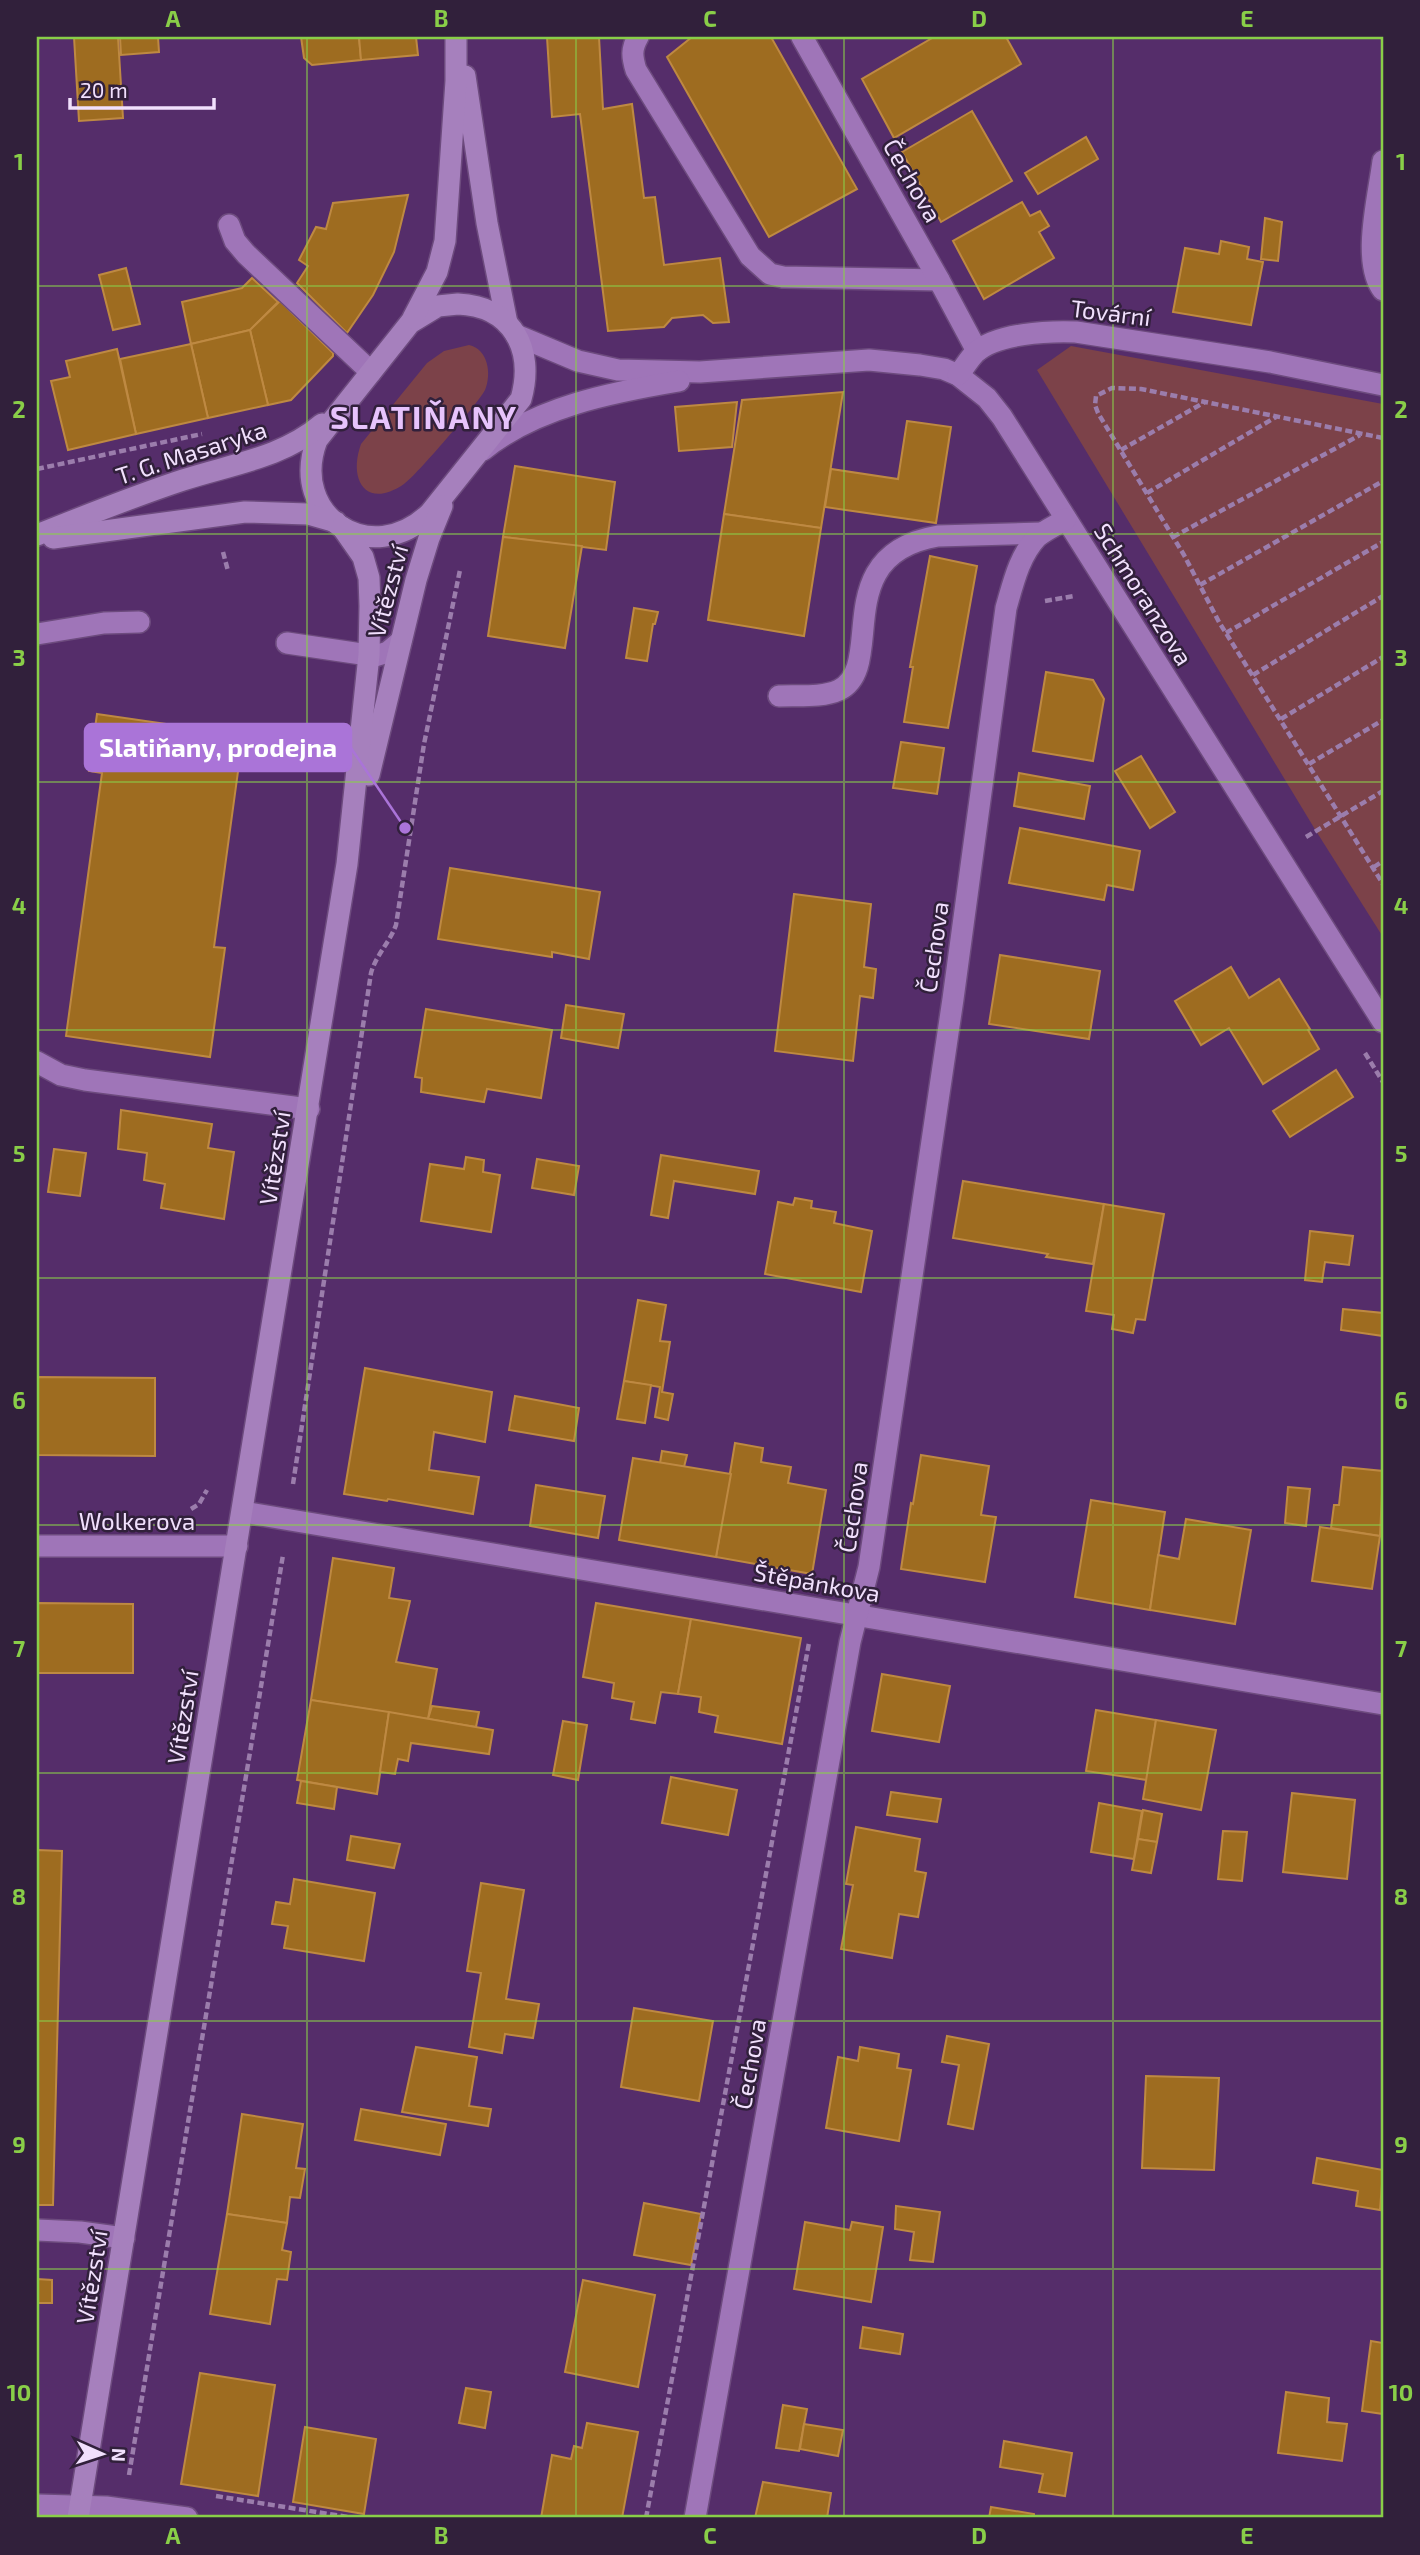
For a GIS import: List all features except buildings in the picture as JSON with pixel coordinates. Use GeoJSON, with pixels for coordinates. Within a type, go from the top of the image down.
{"type":"FeatureCollection","features":[{"type":"Feature","properties":{"kind":"main road","name":"T. G. Masaryka"},"geometry":{"type":"LineString","coordinates":[[339,525],[318,502],[312,482],[311,461],[317,440],[410,323],[437,272],[445,241],[458,37]]}},
{"type":"Feature","properties":{"kind":"main road","name":"T. G. Masaryka"},"geometry":{"type":"LineString","coordinates":[[37,540],[245,512],[308,514],[339,525],[350,532],[372,538],[394,536],[404,533],[430,513],[456,482],[521,399],[526,381],[524,351],[511,329],[487,223],[458,37]]}},
{"type":"Feature","properties":{"kind":"main road","name":"T. G. Masaryka"},"geometry":{"type":"LineString","coordinates":[[410,323],[438,306],[458,303],[482,307],[511,329]]}},
{"type":"Feature","properties":{"kind":"main road","name":"T. G. Masaryka"},"geometry":{"type":"LineString","coordinates":[[37,535],[180,481],[285,449],[303,440],[349,399]]}},
{"type":"Feature","properties":{"kind":"main road","name":"Vítězství"},"geometry":{"type":"LineString","coordinates":[[338,925],[358,820],[401,641],[429,538],[456,482]]}},
{"type":"Feature","properties":{"kind":"main road","name":"Vítězství"},"geometry":{"type":"LineString","coordinates":[[79,2512],[309,1109],[351,833],[369,655],[369,578],[363,557],[339,525]]}},
{"type":"Feature","properties":{"kind":"street"},"geometry":{"type":"LineString","coordinates":[[638,37],[633,45],[632,57],[636,70],[750,256],[763,270],[770,274],[797,278],[939,279]]}},
{"type":"Feature","properties":{"kind":"street","name":"Čechova"},"geometry":{"type":"LineString","coordinates":[[802,37],[939,279],[976,351]]}},
{"type":"Feature","properties":{"kind":"street"},"geometry":{"type":"LineString","coordinates":[[1383,161],[1372,257],[1374,274],[1383,290]]}},
{"type":"Feature","properties":{"kind":"street"},"geometry":{"type":"LineString","coordinates":[[229,225],[235,241],[246,254],[371,372]]}},
{"type":"Feature","properties":{"kind":"street","name":"Schmoranzova"},"geometry":{"type":"LineString","coordinates":[[511,329],[600,368],[679,372],[869,360],[944,369],[958,375],[987,398],[1002,416],[1383,1023]]}},
{"type":"Feature","properties":{"kind":"street","name":"Tovární"},"geometry":{"type":"LineString","coordinates":[[976,351],[1031,333],[1076,332],[1270,362],[1383,385]]}},
{"type":"Feature","properties":{"kind":"street"},"geometry":{"type":"LineString","coordinates":[[958,375],[976,351]]}},
{"type":"Feature","properties":{"kind":"street","name":"Schmoranzova"},"geometry":{"type":"LineString","coordinates":[[476,456],[512,430],[575,406],[659,384],[757,369]]}},
{"type":"Feature","properties":{"kind":"street","name":"Čechova"},"geometry":{"type":"LineString","coordinates":[[695,2518],[850,1642],[872,1553],[951,1012],[1006,608],[1018,568],[1031,545],[1042,533],[1066,519]]}},
{"type":"Feature","properties":{"kind":"street"},"geometry":{"type":"LineString","coordinates":[[779,696],[837,691],[848,683],[857,663],[873,580],[882,564],[896,550],[924,538],[938,536],[1042,533]]}},
{"type":"Feature","properties":{"kind":"street"},"geometry":{"type":"LineString","coordinates":[[37,634],[104,622],[139,622]]}},
{"type":"Feature","properties":{"kind":"street"},"geometry":{"type":"LineString","coordinates":[[287,643],[369,655],[388,652],[401,641]]}},
{"type":"Feature","properties":{"kind":"street"},"geometry":{"type":"LineString","coordinates":[[37,1062],[61,1074],[85,1080],[309,1109]]}},
{"type":"Feature","properties":{"kind":"street","name":"Štěpánkova"},"geometry":{"type":"LineString","coordinates":[[243,1512],[1383,1704]]}},
{"type":"Feature","properties":{"kind":"street","name":"Wolkerova"},"geometry":{"type":"LineString","coordinates":[[37,1546],[237,1546]]}},
{"type":"Feature","properties":{"kind":"street"},"geometry":{"type":"LineString","coordinates":[[37,2230],[124,2238]]}},
{"type":"Feature","properties":{"kind":"street"},"geometry":{"type":"LineString","coordinates":[[37,2505],[79,2512],[136,2510],[187,2518]]}},
{"type":"Feature","properties":{"kind":"path"},"geometry":{"type":"LineString","coordinates":[[1383,438],[1141,389],[1105,390],[1096,396],[1095,405],[1226,633],[1383,884]]}},
{"type":"Feature","properties":{"kind":"path"},"geometry":{"type":"LineString","coordinates":[[1121,450],[1205,402]]}},
{"type":"Feature","properties":{"kind":"path"},"geometry":{"type":"LineString","coordinates":[[1147,493],[1277,416]]}},
{"type":"Feature","properties":{"kind":"path"},"geometry":{"type":"LineString","coordinates":[[1173,537],[1361,434]]}},
{"type":"Feature","properties":{"kind":"path"},"geometry":{"type":"LineString","coordinates":[[1200,584],[1383,481]]}},
{"type":"Feature","properties":{"kind":"path"},"geometry":{"type":"LineString","coordinates":[[1226,633],[1383,542]]}},
{"type":"Feature","properties":{"kind":"path"},"geometry":{"type":"LineString","coordinates":[[128,2481],[284,1547],[370,972],[393,935],[396,925],[424,744],[463,557]]}},
{"type":"Feature","properties":{"kind":"path"},"geometry":{"type":"LineString","coordinates":[[1073,584],[1079,595]]}},
{"type":"Feature","properties":{"kind":"path"},"geometry":{"type":"LineString","coordinates":[[1253,675],[1383,596]]}},
{"type":"Feature","properties":{"kind":"path"},"geometry":{"type":"LineString","coordinates":[[1281,719],[1383,657]]}},
{"type":"Feature","properties":{"kind":"path"},"geometry":{"type":"LineString","coordinates":[[1309,764],[1383,720]]}},
{"type":"Feature","properties":{"kind":"path"},"geometry":{"type":"LineString","coordinates":[[1342,816],[1383,791]]}},
{"type":"Feature","properties":{"kind":"path"},"geometry":{"type":"LineString","coordinates":[[1374,867],[1383,862]]}},
{"type":"Feature","properties":{"kind":"path"},"geometry":{"type":"LineString","coordinates":[[1361,1047],[1383,1082]]}},
{"type":"Feature","properties":{"kind":"path"},"geometry":{"type":"LineString","coordinates":[[646,2518],[810,1635]]}},
{"type":"Feature","properties":{"kind":"path"},"geometry":{"type":"LineString","coordinates":[[207,2494],[354,2518]]}},
{"type":"Feature","properties":{"kind":"shaded area"},"geometry":{"type":"Polygon","coordinates":[[[469,345],[481,351],[487,363],[485,390],[460,423],[411,478],[391,491],[379,494],[370,492],[363,487],[357,469],[361,444],[427,363],[444,351],[469,345]]]}},
{"type":"Feature","properties":{"kind":"shaded area"},"geometry":{"type":"Polygon","coordinates":[[[1071,346],[1383,404],[1383,937],[1037,370],[1071,346]]]}},
{"type":"Feature","properties":{"kind":"place","name":"Slatiňany, prodejna"},"geometry":{"type":"Point","coordinates":[405,828]}},
{"type":"Feature","properties":{"kind":"district","name":"SLATIŇANY"},"geometry":{"type":"Point","coordinates":[424,416]}}]}
